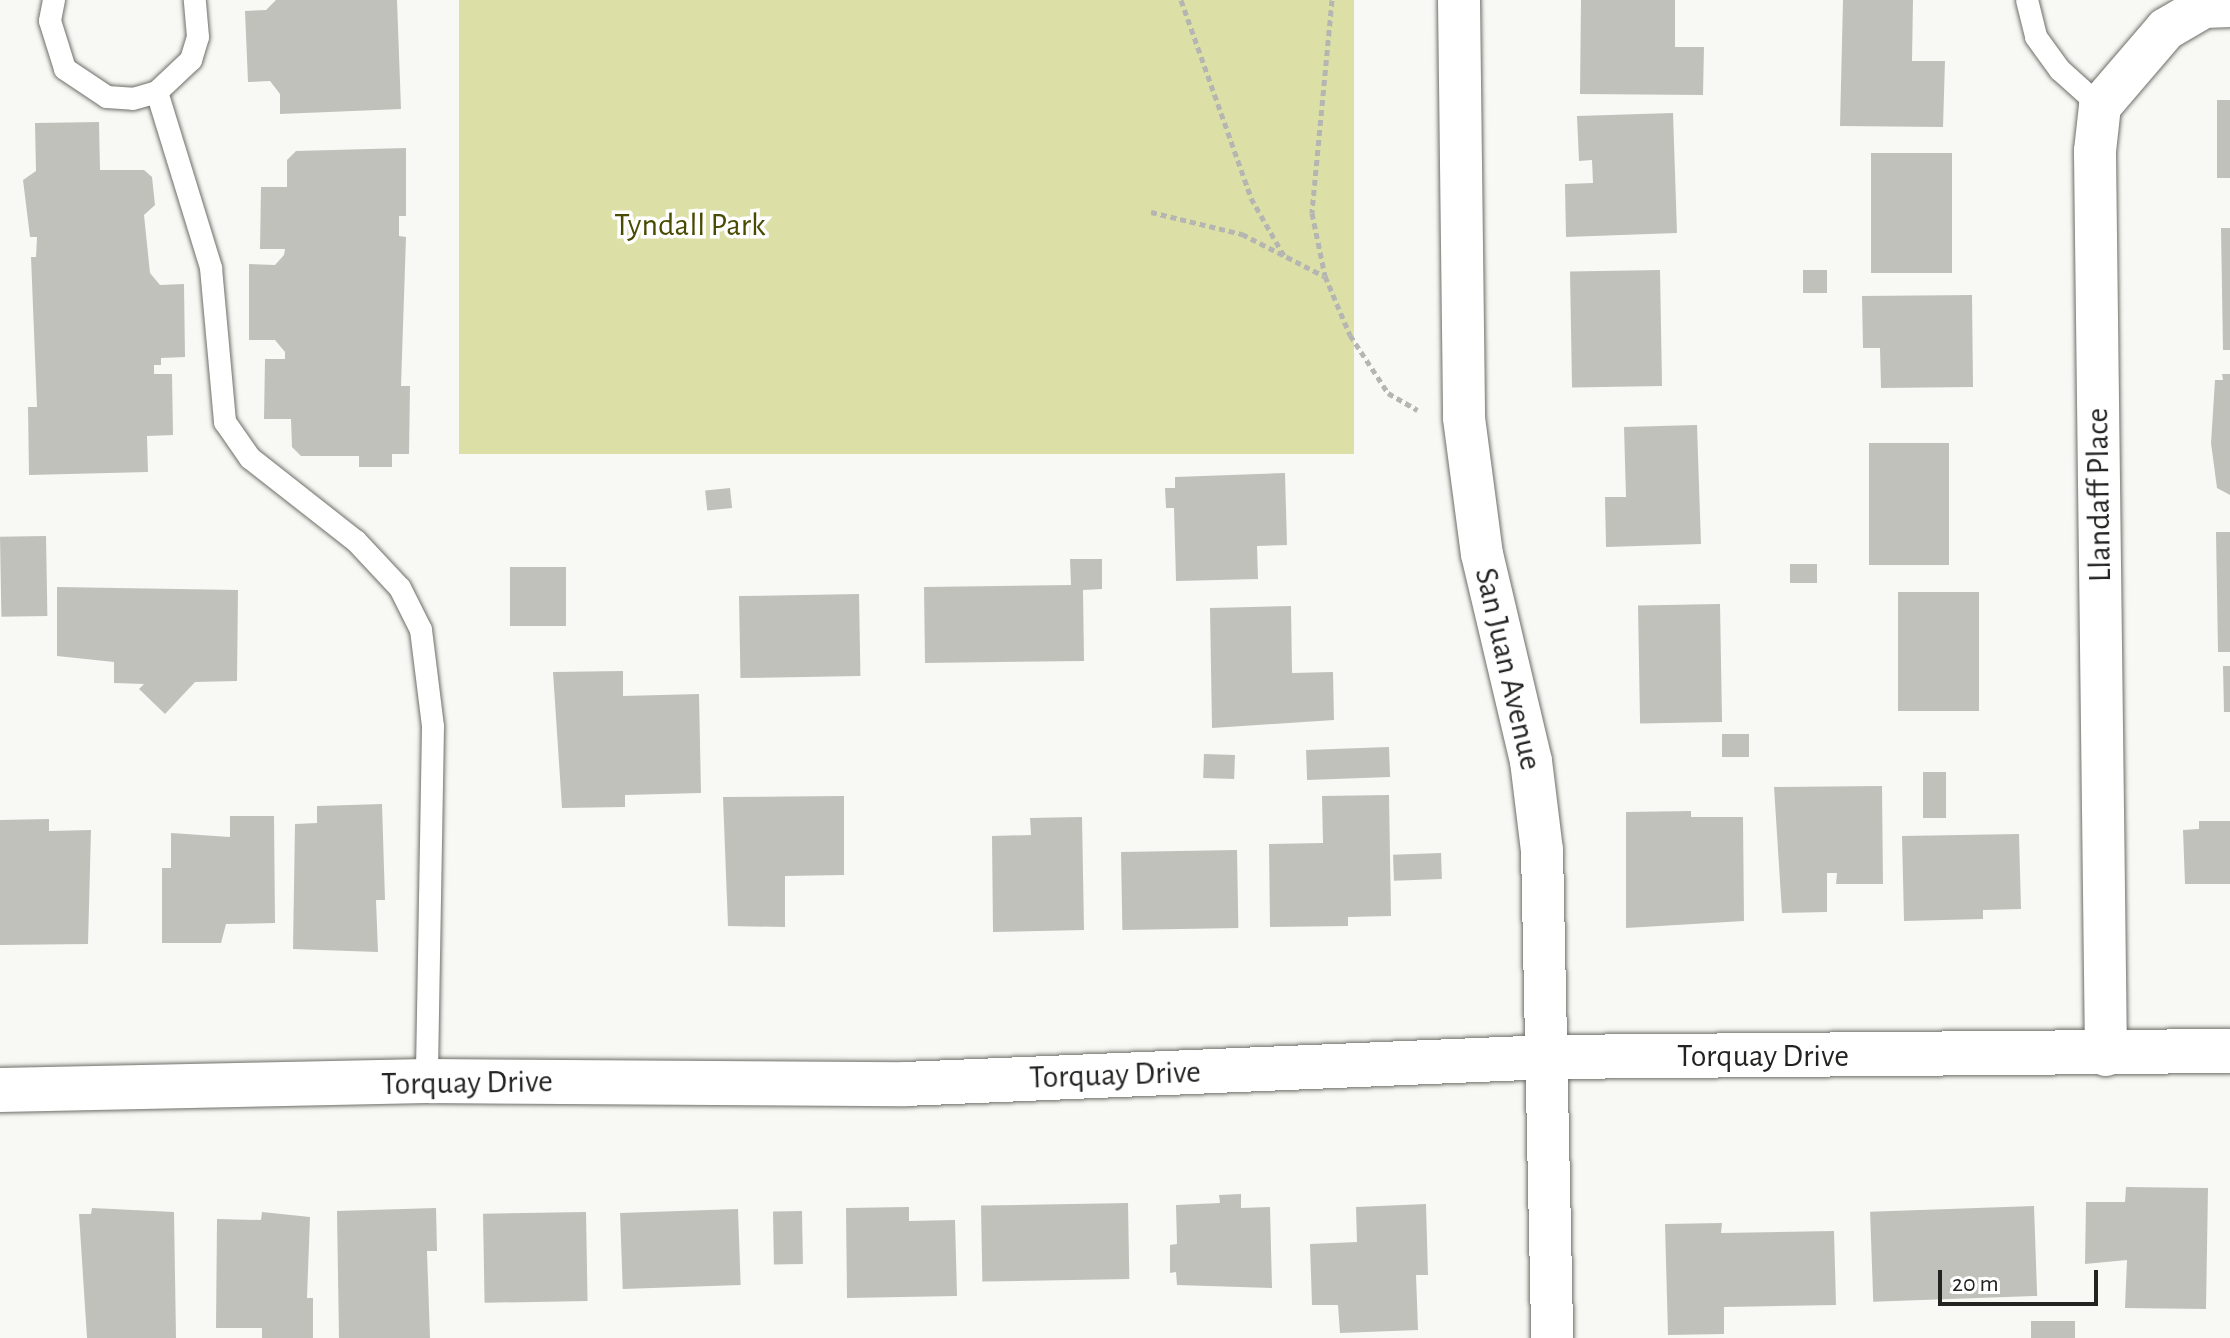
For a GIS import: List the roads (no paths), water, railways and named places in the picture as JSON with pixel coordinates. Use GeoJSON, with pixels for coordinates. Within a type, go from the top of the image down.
{"type":"FeatureCollection","features":[{"type":"Feature","properties":{"kind":"street","name":"San Juan Avenue"},"geometry":{"type":"LineString","coordinates":[[1459,0],[1464,408],[1482,554],[1533,776],[1550,1057],[1552,1338]]}},
{"type":"Feature","properties":{"kind":"street","name":"Llandaff Place"},"geometry":{"type":"LineString","coordinates":[[2106,1055],[2095,151],[2100,106],[2177,8],[2230,6]]}},
{"type":"Feature","properties":{"kind":"street","name":"Torquay Drive"},"geometry":{"type":"LineString","coordinates":[[0,1090],[427,1081],[905,1084],[1550,1057],[2106,1055],[2230,1051]]}},
{"type":"Feature","properties":{"kind":"lane"},"geometry":{"type":"LineString","coordinates":[[54,0],[53,47],[83,87],[107,97],[157,92],[191,60],[198,37],[195,0]]}},
{"type":"Feature","properties":{"kind":"lane"},"geometry":{"type":"LineString","coordinates":[[2027,0],[2036,37],[2060,70],[2100,106]]}},
{"type":"Feature","properties":{"kind":"lane"},"geometry":{"type":"LineString","coordinates":[[157,92],[211,268],[225,422],[250,458],[356,541],[400,588],[421,630],[433,727],[427,1081]]}},
{"type":"Feature","properties":{"kind":"park label","name":"Tyndall Park"},"geometry":{"type":"Point","coordinates":[690,225]}}]}
